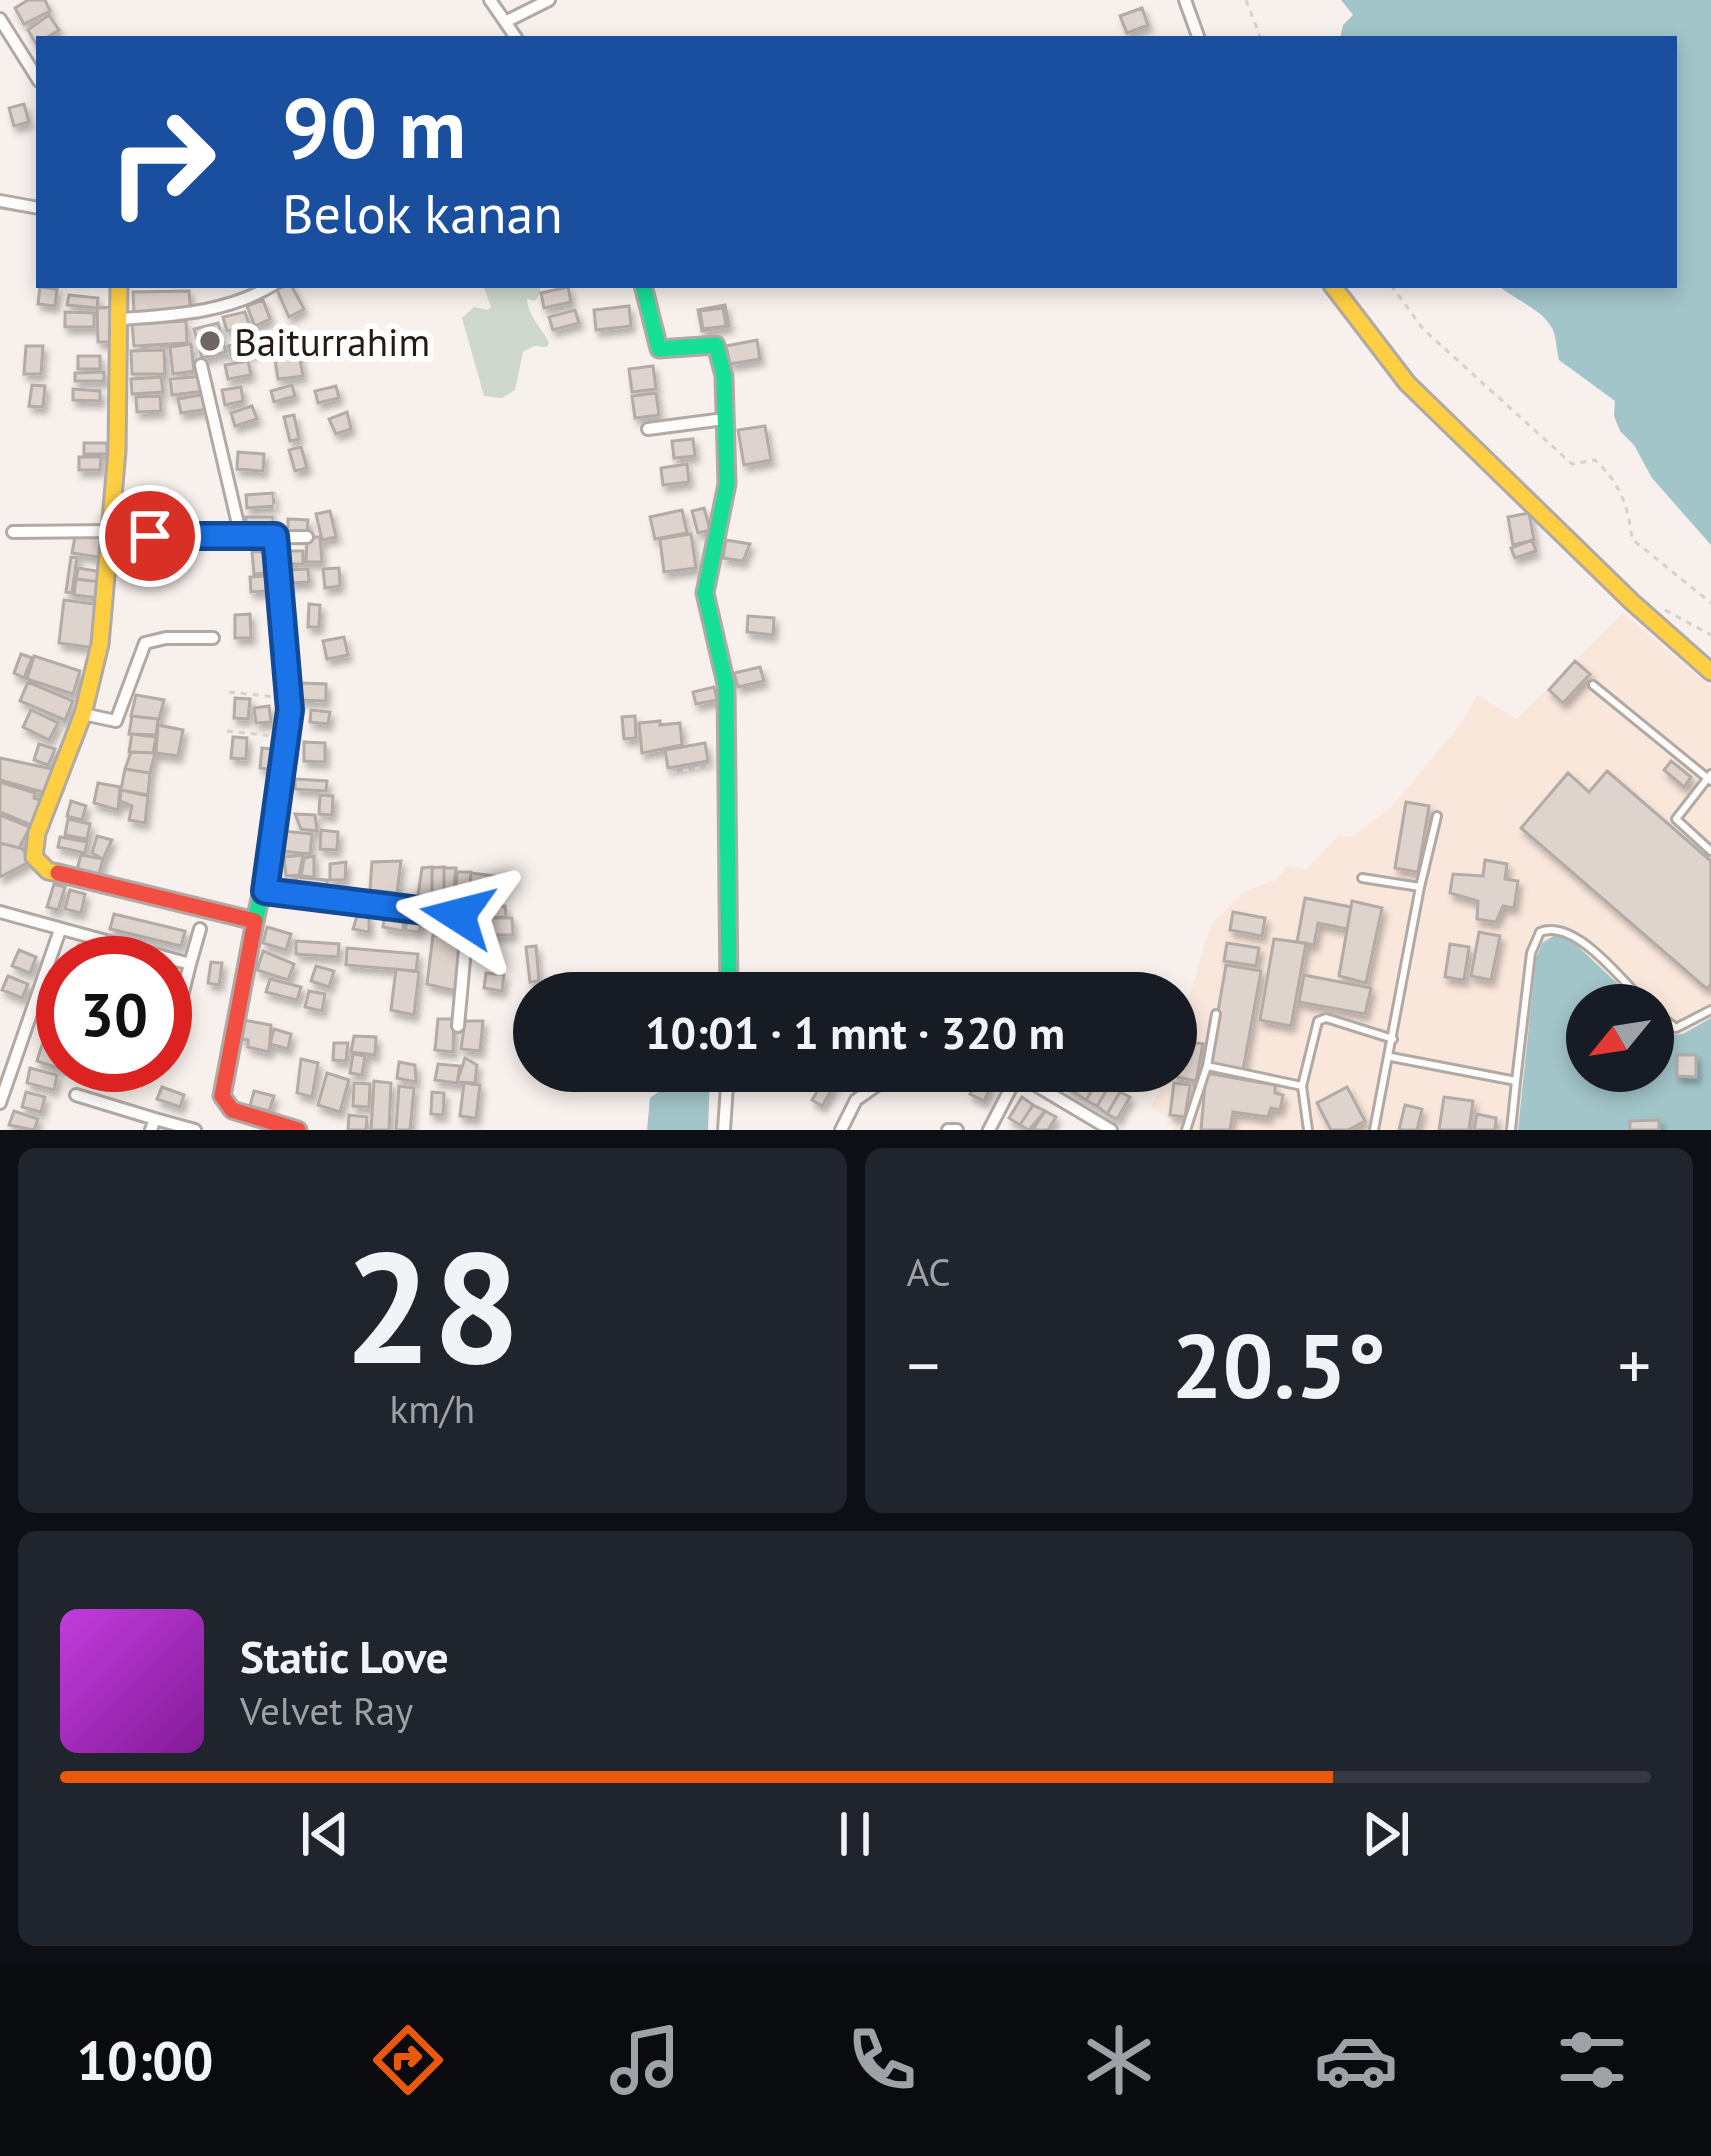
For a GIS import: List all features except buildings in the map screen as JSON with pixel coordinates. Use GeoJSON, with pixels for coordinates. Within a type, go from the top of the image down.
{"type":"FeatureCollection","features":[{"type":"Feature","properties":{"kind":"street"},"geometry":{"type":"LineString","coordinates":[[490,0],[515,36]]}},
{"type":"Feature","properties":{"kind":"street"},"geometry":{"type":"LineString","coordinates":[[507,21],[549,0]]}},
{"type":"Feature","properties":{"kind":"street"},"geometry":{"type":"LineString","coordinates":[[1185,0],[1198,36]]}},
{"type":"Feature","properties":{"kind":"street"},"geometry":{"type":"LineString","coordinates":[[0,19],[36,76]]}},
{"type":"Feature","properties":{"kind":"street"},"geometry":{"type":"LineString","coordinates":[[0,201],[36,207]]}},
{"type":"Feature","properties":{"kind":"street"},"geometry":{"type":"LineString","coordinates":[[118,288],[117,451],[100,644],[83,714],[34,843],[34,857],[40,867],[255,921]]}},
{"type":"Feature","properties":{"kind":"street"},"geometry":{"type":"LineString","coordinates":[[121,319],[230,306],[267,288]]}},
{"type":"Feature","properties":{"kind":"street"},"geometry":{"type":"LineString","coordinates":[[644,288],[659,349],[716,345],[721,354],[727,484],[705,593],[726,684],[729,972]]}},
{"type":"Feature","properties":{"kind":"street"},"geometry":{"type":"LineString","coordinates":[[1334,288],[1407,383],[1632,602],[1711,672]]}},
{"type":"Feature","properties":{"kind":"street"},"geometry":{"type":"LineString","coordinates":[[201,364],[241,537]]}},
{"type":"Feature","properties":{"kind":"street"},"geometry":{"type":"LineString","coordinates":[[648,428],[724,418]]}},
{"type":"Feature","properties":{"kind":"street"},"geometry":{"type":"LineString","coordinates":[[13,532],[307,537]]}},
{"type":"Feature","properties":{"kind":"street"},"geometry":{"type":"LineString","coordinates":[[275,536],[290,698],[287,737],[265,891],[255,921],[222,1096],[232,1110],[298,1130]]}},
{"type":"Feature","properties":{"kind":"street"},"geometry":{"type":"LineString","coordinates":[[83,714],[116,721],[145,643],[213,638]]}},
{"type":"Feature","properties":{"kind":"street"},"geometry":{"type":"LineString","coordinates":[[265,891],[431,910],[463,919],[467,927],[458,1026]]}},
{"type":"Feature","properties":{"kind":"street"},"geometry":{"type":"LineString","coordinates":[[4,912],[83,936]]}},
{"type":"Feature","properties":{"kind":"street"},"geometry":{"type":"LineString","coordinates":[[192,957],[200,929]]}},
{"type":"Feature","properties":{"kind":"street"},"geometry":{"type":"LineString","coordinates":[[0,1103],[60,930]]}},
{"type":"Feature","properties":{"kind":"street"},"geometry":{"type":"LineString","coordinates":[[724,1130],[727,1092]]}},
{"type":"Feature","properties":{"kind":"street"},"geometry":{"type":"LineString","coordinates":[[841,1130],[866,1092]]}},
{"type":"Feature","properties":{"kind":"street"},"geometry":{"type":"LineString","coordinates":[[989,1130],[1006,1092]]}},
{"type":"Feature","properties":{"kind":"street"},"geometry":{"type":"LineString","coordinates":[[1047,1092],[1111,1130]]}},
{"type":"Feature","properties":{"kind":"street"},"geometry":{"type":"LineString","coordinates":[[76,1095],[153,1124],[195,1130]]}},
{"type":"Feature","properties":{"kind":"street"},"geometry":{"type":"LineString","coordinates":[[947,1130],[957,1130]]}},
{"type":"Feature","properties":{"kind":"lane"},"geometry":{"type":"LineString","coordinates":[[1593,685],[1710,778],[1676,819],[1711,851]]}},
{"type":"Feature","properties":{"kind":"lane"},"geometry":{"type":"LineString","coordinates":[[1374,1130],[1437,816]]}},
{"type":"Feature","properties":{"kind":"lane"},"geometry":{"type":"LineString","coordinates":[[1362,878],[1420,887]]}},
{"type":"Feature","properties":{"kind":"lane"},"geometry":{"type":"LineString","coordinates":[[1511,1130],[1533,942],[1546,928],[1573,934],[1625,984]]}},
{"type":"Feature","properties":{"kind":"lane"},"geometry":{"type":"LineString","coordinates":[[1674,1026],[1711,1010]]}},
{"type":"Feature","properties":{"kind":"lane"},"geometry":{"type":"LineString","coordinates":[[1186,1130],[1207,1066],[1216,1014]]}},
{"type":"Feature","properties":{"kind":"lane"},"geometry":{"type":"LineString","coordinates":[[1308,1130],[1302,1086],[1320,1019],[1393,1040]]}},
{"type":"Feature","properties":{"kind":"lane"},"geometry":{"type":"LineString","coordinates":[[1389,1057],[1516,1081]]}},
{"type":"Feature","properties":{"kind":"lane"},"geometry":{"type":"LineString","coordinates":[[1207,1066],[1302,1086]]}},
{"type":"Feature","properties":{"kind":"path"},"geometry":{"type":"LineString","coordinates":[[1246,0],[1260,36]]}},
{"type":"Feature","properties":{"kind":"path"},"geometry":{"type":"LineString","coordinates":[[1393,288],[1423,329],[1572,464],[1595,460],[1614,477],[1628,507],[1632,539],[1711,603]]}},
{"type":"Feature","properties":{"kind":"path"},"geometry":{"type":"LineString","coordinates":[[274,492],[275,536]]}},
{"type":"Feature","properties":{"kind":"path"},"geometry":{"type":"LineString","coordinates":[[1654,605],[1711,635]]}},
{"type":"Feature","properties":{"kind":"path"},"geometry":{"type":"LineString","coordinates":[[229,692],[290,698]]}},
{"type":"Feature","properties":{"kind":"path"},"geometry":{"type":"LineString","coordinates":[[227,731],[287,737]]}},
{"type":"Feature","properties":{"kind":"path"},"geometry":{"type":"LineString","coordinates":[[671,772],[728,763]]}},
{"type":"Feature","properties":{"kind":"shaded area"},"geometry":{"type":"Polygon","coordinates":[[[484,288],[540,288],[535,301],[527,299],[549,342],[547,347],[534,346],[523,352],[515,390],[502,398],[484,396],[462,318],[474,307],[491,307],[484,288]]]}},
{"type":"Feature","properties":{"kind":"shaded area"},"geometry":{"type":"Polygon","coordinates":[[[1623,613],[1711,687],[1711,1130],[1174,1130],[1176,1123],[1151,1107],[1158,1092],[1197,1092],[1197,972],[1210,926],[1243,892],[1276,880],[1287,866],[1306,870],[1339,835],[1351,837],[1392,807],[1465,718],[1477,695],[1517,719],[1623,613]]]}},
{"type":"Feature","properties":{"kind":"water"},"geometry":{"type":"Polygon","coordinates":[[[1341,0],[1711,0],[1711,545],[1652,478],[1634,445],[1620,431],[1615,401],[1559,360],[1549,323],[1502,288],[1677,288],[1677,36],[1341,36],[1353,15],[1341,0]]]}},
{"type":"Feature","properties":{"kind":"water"},"geometry":{"type":"Polygon","coordinates":[[[1566,935],[1618,984],[1566,984],[1566,1092],[1674,1092],[1674,1035],[1711,1018],[1711,1130],[1518,1130],[1536,958],[1542,943],[1566,935]]]}},
{"type":"Feature","properties":{"kind":"water"},"geometry":{"type":"Polygon","coordinates":[[[658,1092],[709,1092],[708,1130],[647,1130],[650,1098],[658,1092]]]}},
{"type":"Feature","properties":{"kind":"traffic: fast"},"geometry":{"type":"LineString","coordinates":[[644,288],[659,349],[716,345],[724,376],[727,484],[705,593],[726,684],[729,972]]}},
{"type":"Feature","properties":{"kind":"traffic: fast"},"geometry":{"type":"LineString","coordinates":[[255,921],[273,841],[290,710],[275,536]]}},
{"type":"Feature","properties":{"kind":"traffic: slow"},"geometry":{"type":"LineString","coordinates":[[58,873],[48,871],[34,857],[37,833],[83,714],[100,644],[117,451],[119,288]]}},
{"type":"Feature","properties":{"kind":"traffic: slow"},"geometry":{"type":"LineString","coordinates":[[1334,288],[1407,383],[1632,602],[1711,672]]}},
{"type":"Feature","properties":{"kind":"traffic: jam"},"geometry":{"type":"LineString","coordinates":[[58,873],[255,921],[222,1096],[232,1110],[298,1130]]}},
{"type":"Feature","properties":{"kind":"place","name":"Baiturrahim"},"geometry":{"type":"Point","coordinates":[210,341]}},
{"type":"Feature","properties":{"kind":"route"},"geometry":{"type":"LineString","coordinates":[[150,536],[275,536],[290,710],[265,891],[458,915]]}}]}
